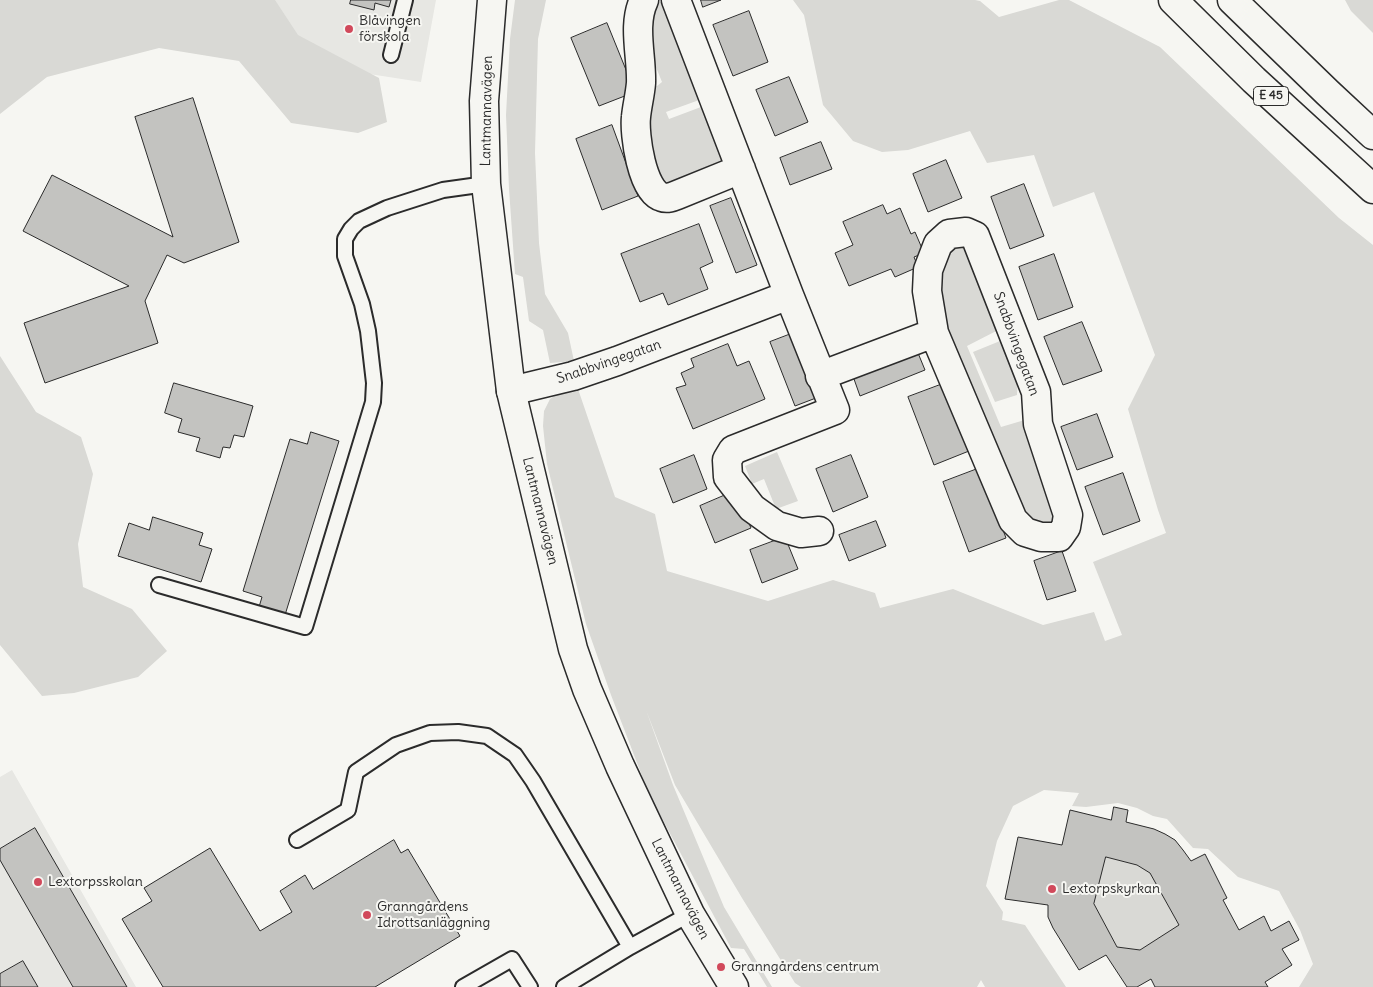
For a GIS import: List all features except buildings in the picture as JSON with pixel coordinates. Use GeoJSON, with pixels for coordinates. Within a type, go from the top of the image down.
{"type":"FeatureCollection","features":[{"type":"Feature","properties":{"kind":"main road","name":"Lantmannavägen"},"geometry":{"type":"LineString","coordinates":[[492,0],[490,6],[484,101],[486,184],[511,391],[573,648],[587,689],[620,766],[690,914],[734,987]]}},
{"type":"Feature","properties":{"kind":"main road"},"geometry":{"type":"LineString","coordinates":[[644,0],[638,23],[640,84],[636,136],[641,164],[653,191],[660,197],[677,196],[741,169]]}},
{"type":"Feature","properties":{"kind":"main road"},"geometry":{"type":"LineString","coordinates":[[676,0],[820,376],[835,410],[733,450],[727,460],[728,477],[752,508],[777,526],[800,534],[819,531]]}},
{"type":"Feature","properties":{"kind":"main road","name":"E 45"},"geometry":{"type":"LineString","coordinates":[[1173,0],[1254,80],[1373,189]]}},
{"type":"Feature","properties":{"kind":"main road"},"geometry":{"type":"LineString","coordinates":[[1232,0],[1373,135]]}},
{"type":"Feature","properties":{"kind":"main road","name":"Snabbvingegatan"},"geometry":{"type":"LineString","coordinates":[[966,232],[975,236],[1036,392],[1038,424],[1068,515],[1066,527],[1059,537],[1041,537],[1025,532],[1013,520],[934,333],[927,291],[928,270],[938,244],[949,234],[966,232]]}},
{"type":"Feature","properties":{"kind":"main road","name":"Snabbvingegatan"},"geometry":{"type":"LineString","coordinates":[[511,391],[573,376],[618,361],[789,295]]}},
{"type":"Feature","properties":{"kind":"main road"},"geometry":{"type":"LineString","coordinates":[[820,376],[934,333]]}},
{"type":"Feature","properties":{"kind":"lane"},"geometry":{"type":"LineString","coordinates":[[391,55],[405,0]]}},
{"type":"Feature","properties":{"kind":"lane"},"geometry":{"type":"LineString","coordinates":[[159,586],[305,627],[373,402],[374,383],[368,331],[362,304],[344,256],[345,239],[359,221],[387,208],[443,190],[486,184]]}},
{"type":"Feature","properties":{"kind":"lane"},"geometry":{"type":"LineString","coordinates":[[298,840],[348,810],[356,772],[396,745],[430,733],[458,732],[488,736],[515,755],[533,781],[630,948]]}},
{"type":"Feature","properties":{"kind":"lane"},"geometry":{"type":"LineString","coordinates":[[564,987],[690,914]]}},
{"type":"Feature","properties":{"kind":"lane"},"geometry":{"type":"LineString","coordinates":[[463,987],[512,959],[530,987]]}},
{"type":"Feature","properties":{"kind":"shaded area"},"geometry":{"type":"Polygon","coordinates":[[[0,0],[275,0],[298,35],[379,78],[387,122],[358,133],[291,123],[239,61],[159,48],[47,77],[0,114],[0,0]]]}},
{"type":"Feature","properties":{"kind":"shaded area","name":"Blåvingen förskola"},"geometry":{"type":"Polygon","coordinates":[[[267,0],[436,0],[421,82],[266,58],[267,0]]]}},
{"type":"Feature","properties":{"kind":"shaded area"},"geometry":{"type":"Polygon","coordinates":[[[515,0],[546,0],[538,39],[535,153],[539,243],[545,294],[568,333],[574,361],[550,363],[543,330],[529,321],[523,277],[515,274],[506,115],[510,39],[515,0]]]}},
{"type":"Feature","properties":{"kind":"shaded area"},"geometry":{"type":"Polygon","coordinates":[[[793,0],[975,0],[980,1],[999,17],[1059,0],[1069,0],[1160,47],[1339,218],[1373,245],[1373,987],[1299,987],[1313,964],[1300,930],[1279,891],[1238,877],[1208,849],[1193,848],[1167,819],[1118,803],[1086,807],[1072,806],[1079,793],[1044,790],[1013,806],[997,841],[986,886],[1003,912],[1002,920],[1025,925],[1066,987],[985,987],[981,980],[977,987],[801,987],[795,983],[675,785],[646,710],[673,785],[724,907],[772,987],[767,987],[744,949],[731,948],[649,794],[586,624],[547,464],[543,426],[544,411],[550,399],[557,394],[578,389],[615,497],[655,514],[667,571],[768,601],[833,580],[875,593],[880,608],[953,589],[1043,625],[1094,612],[1105,641],[1122,635],[1093,562],[1166,533],[1128,409],[1155,355],[1094,192],[1053,207],[1034,155],[987,163],[970,131],[908,150],[882,152],[853,141],[823,105],[804,15],[793,0]]]}},
{"type":"Feature","properties":{"kind":"shaded area"},"geometry":{"type":"Polygon","coordinates":[[[1345,0],[1373,0],[1373,33],[1351,11],[1345,0]]]}},
{"type":"Feature","properties":{"kind":"shaded area"},"geometry":{"type":"Polygon","coordinates":[[[661,2],[667,5],[702,99],[666,112],[669,119],[709,104],[728,163],[674,187],[659,182],[648,159],[648,84],[657,86],[662,82],[645,40],[654,4],[661,2]]]}},
{"type":"Feature","properties":{"kind":"shaded area"},"geometry":{"type":"Polygon","coordinates":[[[951,242],[965,245],[1004,327],[967,346],[1001,427],[1028,419],[1060,516],[1052,526],[1020,518],[939,307],[939,260],[951,242]]]}},
{"type":"Feature","properties":{"kind":"shaded area"},"geometry":{"type":"Polygon","coordinates":[[[1005,339],[1018,373],[1017,395],[995,402],[973,352],[1005,339]]]}},
{"type":"Feature","properties":{"kind":"shaded area"},"geometry":{"type":"Polygon","coordinates":[[[0,356],[36,412],[81,437],[93,474],[78,544],[83,587],[132,609],[167,651],[138,677],[74,693],[42,696],[0,645],[0,356]]]}},
{"type":"Feature","properties":{"kind":"shaded area"},"geometry":{"type":"Polygon","coordinates":[[[777,452],[798,501],[776,509],[764,479],[752,484],[745,466],[777,452]]]}},
{"type":"Feature","properties":{"kind":"shaded area","name":"Lextorpsskolan"},"geometry":{"type":"Polygon","coordinates":[[[12,770],[136,987],[0,987],[0,777],[12,770]]]}},
{"type":"Feature","properties":{"kind":"shaded area"},"geometry":{"type":"Polygon","coordinates":[[[1106,857],[1137,865],[1150,873],[1179,925],[1140,950],[1117,947],[1094,904],[1106,857]]]}},
{"type":"Feature","properties":{"kind":"place","name":"Blåvingen förskola"},"geometry":{"type":"Point","coordinates":[349,29]}},
{"type":"Feature","properties":{"kind":"place","name":"Lextorpsskolan"},"geometry":{"type":"Point","coordinates":[38,882]}},
{"type":"Feature","properties":{"kind":"place","name":"Lextorpskyrkan"},"geometry":{"type":"Point","coordinates":[1052,889]}},
{"type":"Feature","properties":{"kind":"place","name":"Granngårdens Idrottsanläggning"},"geometry":{"type":"Point","coordinates":[367,915]}},
{"type":"Feature","properties":{"kind":"place","name":"Granngårdens centrum"},"geometry":{"type":"Point","coordinates":[721,967]}}]}
